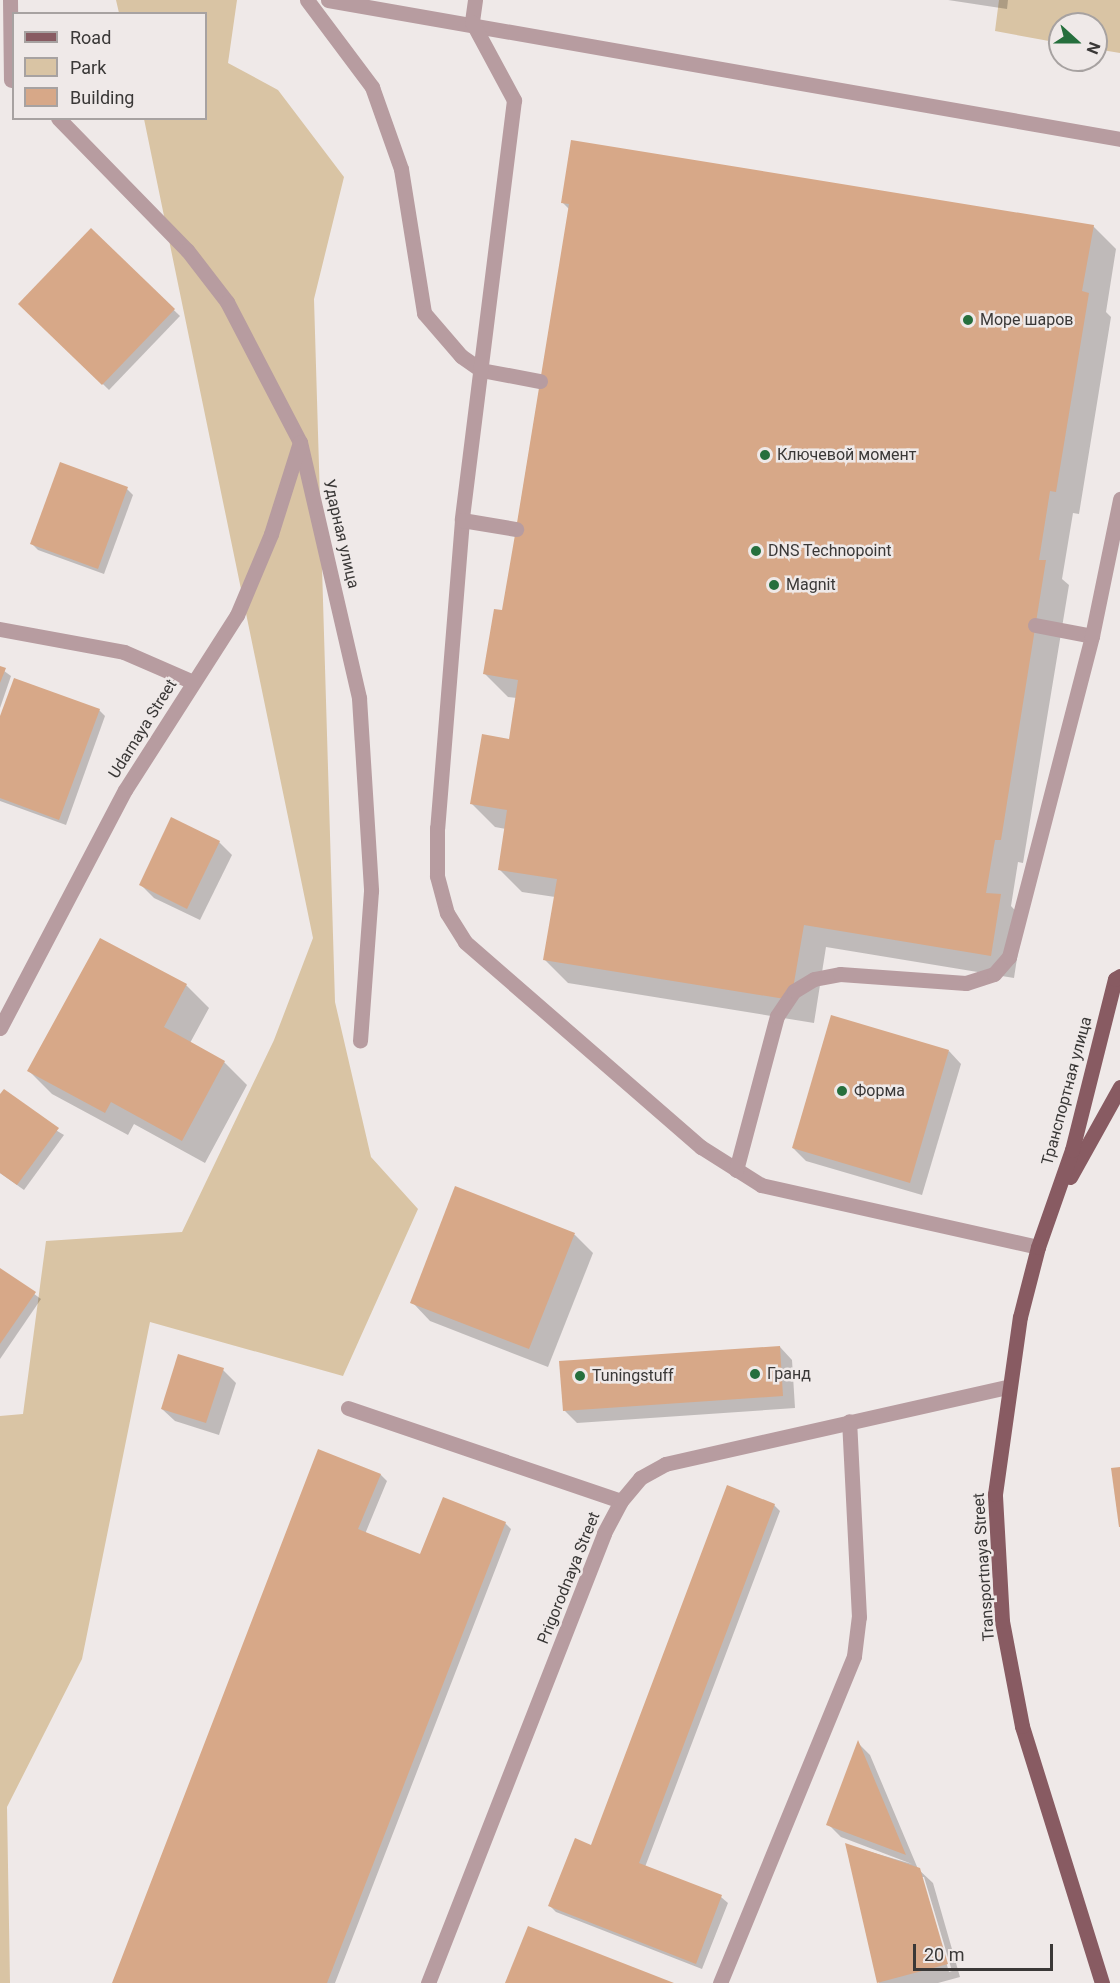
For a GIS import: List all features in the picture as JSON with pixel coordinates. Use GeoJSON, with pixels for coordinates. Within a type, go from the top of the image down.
{"type":"FeatureCollection","features":[{"type":"Feature","properties":{"kind":"main road"},"geometry":{"type":"LineString","coordinates":[[1117,978],[1120,961]]}},
{"type":"Feature","properties":{"kind":"main road","name":"Транспортная улица"},"geometry":{"type":"LineString","coordinates":[[1049,1217],[1072,1150],[1094,1040],[1117,978]]}},
{"type":"Feature","properties":{"kind":"main road","name":"Transportnaya Street"},"geometry":{"type":"LineString","coordinates":[[1102,1983],[1022,1726],[1002,1621],[995,1494],[1008,1387],[1020,1317],[1038,1246],[1049,1217],[1120,1087]]}},
{"type":"Feature","properties":{"kind":"street"},"geometry":{"type":"LineString","coordinates":[[8,80],[10,0]]}},
{"type":"Feature","properties":{"kind":"street"},"geometry":{"type":"LineString","coordinates":[[307,0],[372,87],[401,169],[424,313],[461,356],[481,370],[540,381]]}},
{"type":"Feature","properties":{"kind":"street"},"geometry":{"type":"LineString","coordinates":[[328,0],[472,22],[1120,139]]}},
{"type":"Feature","properties":{"kind":"street"},"geometry":{"type":"LineString","coordinates":[[475,0],[472,22],[514,99],[462,520],[437,828],[437,876],[447,913],[465,942],[701,1147],[761,1185],[1038,1246]]}},
{"type":"Feature","properties":{"kind":"street","name":"Ударная улица"},"geometry":{"type":"LineString","coordinates":[[60,120],[187,250],[227,302],[300,442],[359,698],[371,891],[360,1041]]}},
{"type":"Feature","properties":{"kind":"street","name":"Udarnaya Street"},"geometry":{"type":"LineString","coordinates":[[0,1028],[125,790],[237,615],[271,534],[300,442]]}},
{"type":"Feature","properties":{"kind":"street"},"geometry":{"type":"LineString","coordinates":[[736,1170],[777,1016],[794,991],[814,979],[840,974],[966,983],[994,974],[1009,957],[1092,636],[1114,569],[1120,499]]}},
{"type":"Feature","properties":{"kind":"street"},"geometry":{"type":"LineString","coordinates":[[462,520],[516,529]]}},
{"type":"Feature","properties":{"kind":"street"},"geometry":{"type":"LineString","coordinates":[[1035,625],[1092,636]]}},
{"type":"Feature","properties":{"kind":"street"},"geometry":{"type":"LineString","coordinates":[[0,629],[124,652],[193,682]]}},
{"type":"Feature","properties":{"kind":"street","name":"Prigorodnaya Street"},"geometry":{"type":"LineString","coordinates":[[428,1983],[604,1533],[621,1501],[640,1478],[665,1464],[1008,1387]]}},
{"type":"Feature","properties":{"kind":"street"},"geometry":{"type":"LineString","coordinates":[[348,1408],[621,1501]]}},
{"type":"Feature","properties":{"kind":"street"},"geometry":{"type":"LineString","coordinates":[[720,1983],[854,1656],[859,1617],[849,1421]]}},
{"type":"Feature","properties":{"kind":"green space"},"geometry":{"type":"Polygon","coordinates":[[[116,0],[237,0],[228,63],[278,90],[344,177],[314,299],[335,1002],[371,1157],[418,1209],[343,1376],[150,1322],[82,1659],[7,1807],[10,1983],[0,1983],[0,1416],[23,1414],[46,1241],[182,1232],[274,1040],[313,938],[144,120],[207,120],[207,12],[119,12],[116,0]]]}},
{"type":"Feature","properties":{"kind":"green space"},"geometry":{"type":"Polygon","coordinates":[[[999,0],[1120,0],[1120,53],[1108,51],[1108,12],[1048,12],[1048,41],[995,31],[999,0]]]}},
{"type":"Feature","properties":{"kind":"building","name":"Magnit"},"geometry":{"type":"Polygon","coordinates":[[[571,140],[1094,225],[1082,291],[1089,293],[1056,492],[1050,491],[1039,560],[1046,560],[1001,840],[995,840],[986,893],[1001,894],[991,956],[804,925],[791,1000],[543,960],[557,879],[498,870],[507,810],[470,804],[482,734],[509,739],[518,680],[483,674],[494,609],[502,610],[516,529],[569,204],[561,203],[571,140]]]}},
{"type":"Feature","properties":{"kind":"building"},"geometry":{"type":"Polygon","coordinates":[[[91,228],[175,309],[102,385],[18,304],[91,228]]]}},
{"type":"Feature","properties":{"kind":"building"},"geometry":{"type":"Polygon","coordinates":[[[60,462],[128,487],[98,569],[30,544],[60,462]]]}},
{"type":"Feature","properties":{"kind":"building"},"geometry":{"type":"Polygon","coordinates":[[[0,666],[6,668],[0,683],[0,666]]]}},
{"type":"Feature","properties":{"kind":"building"},"geometry":{"type":"Polygon","coordinates":[[[14,678],[100,709],[59,820],[0,798],[0,716],[14,678]]]}},
{"type":"Feature","properties":{"kind":"building"},"geometry":{"type":"Polygon","coordinates":[[[171,817],[220,841],[187,909],[139,885],[171,817]]]}},
{"type":"Feature","properties":{"kind":"building"},"geometry":{"type":"Polygon","coordinates":[[[100,938],[187,984],[164,1027],[225,1061],[182,1141],[111,1102],[105,1113],[27,1071],[100,938]]]}},
{"type":"Feature","properties":{"kind":"building"},"geometry":{"type":"Polygon","coordinates":[[[831,1015],[949,1050],[910,1183],[792,1148],[831,1015]]]}},
{"type":"Feature","properties":{"kind":"building"},"geometry":{"type":"Polygon","coordinates":[[[4,1089],[59,1128],[17,1185],[0,1173],[0,1094],[4,1089]]]}},
{"type":"Feature","properties":{"kind":"building"},"geometry":{"type":"Polygon","coordinates":[[[455,1186],[575,1233],[529,1349],[410,1303],[455,1186]]]}},
{"type":"Feature","properties":{"kind":"building"},"geometry":{"type":"Polygon","coordinates":[[[0,1268],[36,1292],[0,1344],[0,1268]]]}},
{"type":"Feature","properties":{"kind":"building"},"geometry":{"type":"Polygon","coordinates":[[[780,1346],[783,1396],[563,1411],[559,1361],[780,1346]]]}},
{"type":"Feature","properties":{"kind":"building"},"geometry":{"type":"Polygon","coordinates":[[[178,1354],[224,1368],[206,1423],[161,1409],[178,1354]]]}},
{"type":"Feature","properties":{"kind":"building"},"geometry":{"type":"Polygon","coordinates":[[[318,1449],[381,1474],[358,1529],[420,1554],[443,1497],[506,1522],[327,1983],[112,1983],[318,1449]]]}},
{"type":"Feature","properties":{"kind":"building"},"geometry":{"type":"Polygon","coordinates":[[[1120,1467],[1120,1527],[1119,1527],[1111,1468],[1120,1467]]]}},
{"type":"Feature","properties":{"kind":"building"},"geometry":{"type":"Polygon","coordinates":[[[727,1485],[775,1504],[639,1863],[722,1895],[696,1964],[548,1906],[575,1838],[591,1845],[727,1485]]]}},
{"type":"Feature","properties":{"kind":"building"},"geometry":{"type":"Polygon","coordinates":[[[858,1740],[906,1855],[826,1825],[858,1740]]]}},
{"type":"Feature","properties":{"kind":"building"},"geometry":{"type":"Polygon","coordinates":[[[845,1843],[920,1868],[948,1964],[877,1983],[845,1843]]]}},
{"type":"Feature","properties":{"kind":"building"},"geometry":{"type":"Polygon","coordinates":[[[528,1926],[674,1983],[505,1983],[528,1926]]]}},
{"type":"Feature","properties":{"kind":"place","name":"Море шаров"},"geometry":{"type":"Point","coordinates":[968,320]}},
{"type":"Feature","properties":{"kind":"place","name":"Ключевой момент"},"geometry":{"type":"Point","coordinates":[765,455]}},
{"type":"Feature","properties":{"kind":"place","name":"DNS Technopoint"},"geometry":{"type":"Point","coordinates":[756,551]}},
{"type":"Feature","properties":{"kind":"place","name":"Magnit"},"geometry":{"type":"Point","coordinates":[774,585]}},
{"type":"Feature","properties":{"kind":"place","name":"Форма"},"geometry":{"type":"Point","coordinates":[842,1091]}},
{"type":"Feature","properties":{"kind":"place","name":"Гранд"},"geometry":{"type":"Point","coordinates":[755,1374]}},
{"type":"Feature","properties":{"kind":"place","name":"Tuningstuff"},"geometry":{"type":"Point","coordinates":[580,1376]}}]}
